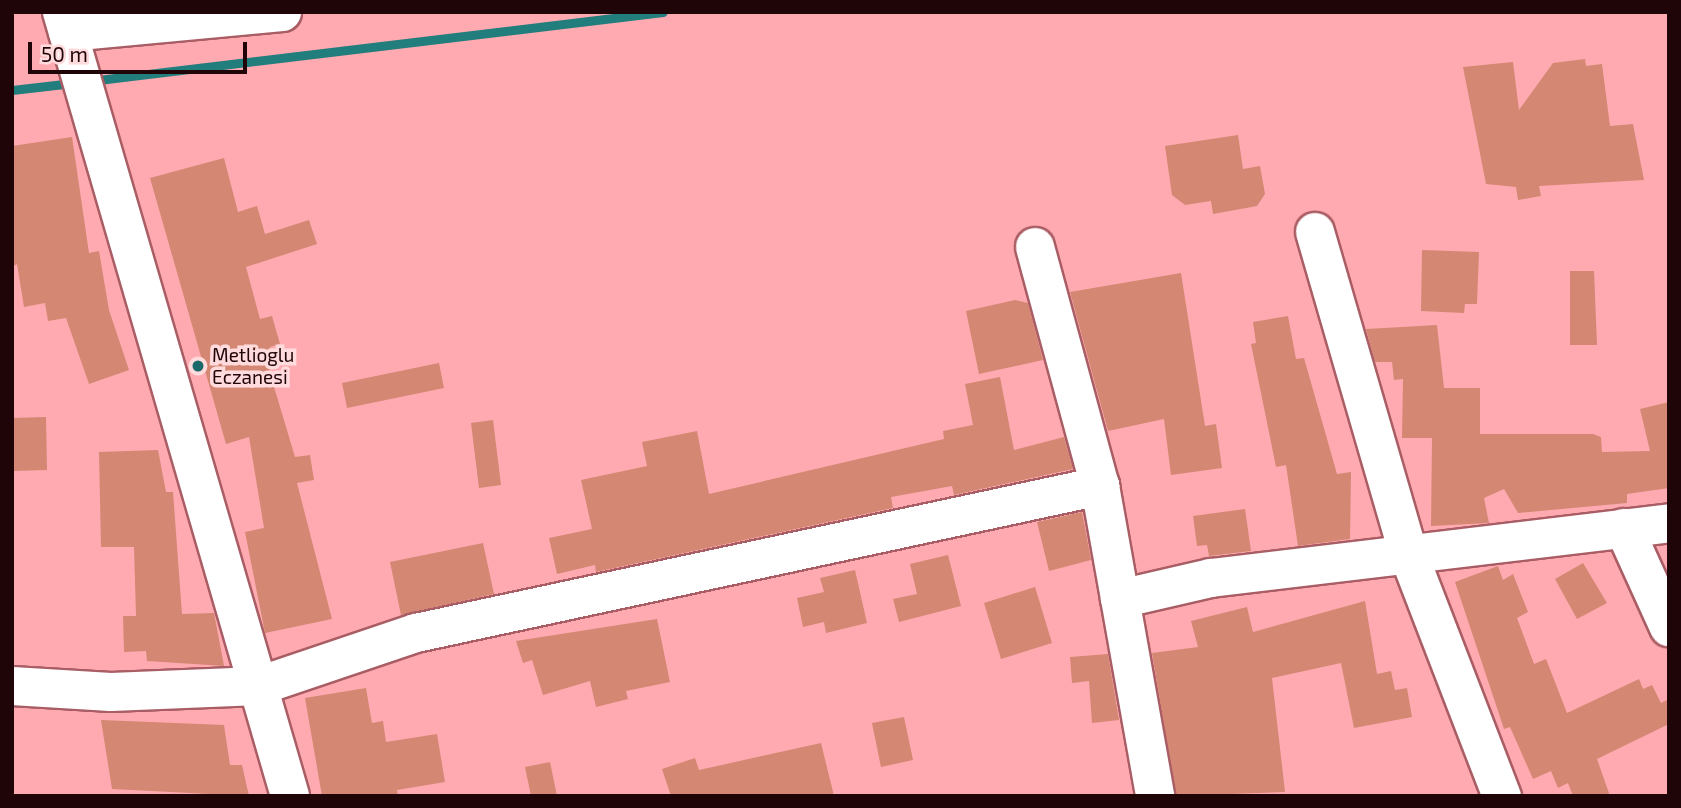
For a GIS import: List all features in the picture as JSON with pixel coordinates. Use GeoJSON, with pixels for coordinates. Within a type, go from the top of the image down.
{"type":"FeatureCollection","features":[{"type":"Feature","properties":{"kind":"street"},"geometry":{"type":"LineString","coordinates":[[282,12],[67,29],[290,796]]}},
{"type":"Feature","properties":{"kind":"street"},"geometry":{"type":"LineString","coordinates":[[1315,232],[1408,553],[1502,796]]}},
{"type":"Feature","properties":{"kind":"street"},"geometry":{"type":"LineString","coordinates":[[1035,247],[1100,486],[1155,796]]}},
{"type":"Feature","properties":{"kind":"street"},"geometry":{"type":"LineString","coordinates":[[12,686],[111,692],[258,686],[416,633],[1100,486]]}},
{"type":"Feature","properties":{"kind":"street"},"geometry":{"type":"LineString","coordinates":[[1120,599],[1211,578],[1669,523]]}},
{"type":"Feature","properties":{"kind":"street"},"geometry":{"type":"LineString","coordinates":[[1624,528],[1669,628]]}},
{"type":"Feature","properties":{"kind":"building"},"geometry":{"type":"Polygon","coordinates":[[[1585,59],[1586,66],[1602,64],[1610,126],[1633,124],[1644,180],[1539,186],[1541,196],[1518,200],[1516,187],[1486,184],[1463,67],[1513,62],[1519,110],[1553,63],[1585,59]]]}},
{"type":"Feature","properties":{"kind":"building"},"geometry":{"type":"Polygon","coordinates":[[[1238,135],[1243,169],[1260,166],[1265,194],[1257,206],[1213,214],[1211,201],[1185,205],[1172,195],[1165,146],[1238,135]]]}},
{"type":"Feature","properties":{"kind":"building"},"geometry":{"type":"Polygon","coordinates":[[[72,137],[89,253],[99,251],[109,310],[129,370],[89,384],[66,318],[48,321],[45,303],[24,307],[17,264],[12,267],[12,146],[72,137]]]}},
{"type":"Feature","properties":{"kind":"building"},"geometry":{"type":"Polygon","coordinates":[[[224,158],[238,212],[257,206],[265,234],[309,220],[317,244],[246,267],[260,319],[272,316],[280,344],[270,347],[276,368],[269,370],[295,457],[310,455],[314,480],[297,483],[332,619],[265,633],[245,532],[264,528],[249,437],[226,444],[150,178],[224,158]]]}},
{"type":"Feature","properties":{"kind":"building"},"geometry":{"type":"Polygon","coordinates":[[[1422,250],[1479,252],[1477,304],[1465,304],[1464,313],[1421,311],[1422,250]]]}},
{"type":"Feature","properties":{"kind":"building"},"geometry":{"type":"Polygon","coordinates":[[[1570,271],[1594,271],[1597,345],[1570,345],[1570,271]]]}},
{"type":"Feature","properties":{"kind":"building"},"geometry":{"type":"Polygon","coordinates":[[[1181,273],[1205,426],[1216,424],[1222,468],[1171,475],[1164,419],[1108,431],[1070,292],[1181,273]]]}},
{"type":"Feature","properties":{"kind":"building"},"geometry":{"type":"Polygon","coordinates":[[[1015,300],[1028,303],[1043,360],[979,374],[966,311],[1015,300]]]}},
{"type":"Feature","properties":{"kind":"building"},"geometry":{"type":"Polygon","coordinates":[[[1288,316],[1296,359],[1304,358],[1337,474],[1351,472],[1350,539],[1298,546],[1286,465],[1276,467],[1251,344],[1256,343],[1253,322],[1288,316]]]}},
{"type":"Feature","properties":{"kind":"building"},"geometry":{"type":"Polygon","coordinates":[[[1437,325],[1444,388],[1480,388],[1480,434],[1593,434],[1601,437],[1602,452],[1650,451],[1640,409],[1669,402],[1669,488],[1627,494],[1627,503],[1518,513],[1504,489],[1484,498],[1489,523],[1431,526],[1432,438],[1402,438],[1403,379],[1394,380],[1392,362],[1375,362],[1366,329],[1437,325]]]}},
{"type":"Feature","properties":{"kind":"building"},"geometry":{"type":"Polygon","coordinates":[[[439,363],[444,388],[347,408],[342,383],[439,363]]]}},
{"type":"Feature","properties":{"kind":"building"},"geometry":{"type":"Polygon","coordinates":[[[1000,377],[1014,450],[1064,437],[1073,469],[954,495],[952,486],[891,497],[893,508],[596,572],[595,565],[557,574],[549,538],[592,529],[581,480],[647,466],[642,442],[697,431],[709,494],[944,439],[943,431],[973,425],[965,384],[1000,377]]]}},
{"type":"Feature","properties":{"kind":"building"},"geometry":{"type":"Polygon","coordinates":[[[46,417],[47,470],[12,471],[12,418],[46,417]]]}},
{"type":"Feature","properties":{"kind":"building"},"geometry":{"type":"Polygon","coordinates":[[[493,420],[501,485],[479,488],[471,423],[493,420]]]}},
{"type":"Feature","properties":{"kind":"building"},"geometry":{"type":"Polygon","coordinates":[[[158,450],[166,492],[173,492],[182,614],[214,613],[224,666],[147,661],[146,651],[124,652],[123,616],[136,616],[134,547],[101,547],[99,452],[158,450]]]}},
{"type":"Feature","properties":{"kind":"building"},"geometry":{"type":"Polygon","coordinates":[[[1245,509],[1251,551],[1209,556],[1207,545],[1197,546],[1193,516],[1245,509]]]}},
{"type":"Feature","properties":{"kind":"building"},"geometry":{"type":"Polygon","coordinates":[[[1082,512],[1091,560],[1049,571],[1037,522],[1082,512]]]}},
{"type":"Feature","properties":{"kind":"building"},"geometry":{"type":"Polygon","coordinates":[[[483,543],[494,594],[401,615],[390,562],[483,543]]]}},
{"type":"Feature","properties":{"kind":"building"},"geometry":{"type":"Polygon","coordinates":[[[948,555],[961,606],[899,622],[893,599],[917,594],[910,564],[948,555]]]}},
{"type":"Feature","properties":{"kind":"building"},"geometry":{"type":"Polygon","coordinates":[[[1583,563],[1607,603],[1577,619],[1555,579],[1583,563]]]}},
{"type":"Feature","properties":{"kind":"building"},"geometry":{"type":"Polygon","coordinates":[[[1498,566],[1503,580],[1513,574],[1528,612],[1517,618],[1534,664],[1546,659],[1567,713],[1639,679],[1643,689],[1652,685],[1661,703],[1669,699],[1669,724],[1597,759],[1610,796],[1573,796],[1568,783],[1558,788],[1551,771],[1533,779],[1510,727],[1504,729],[1455,582],[1498,566]]]}},
{"type":"Feature","properties":{"kind":"building"},"geometry":{"type":"Polygon","coordinates":[[[855,570],[867,623],[826,633],[824,622],[803,627],[797,598],[824,592],[820,578],[855,570]]]}},
{"type":"Feature","properties":{"kind":"building"},"geometry":{"type":"Polygon","coordinates":[[[1035,587],[1052,643],[1001,659],[984,603],[1035,587]]]}},
{"type":"Feature","properties":{"kind":"building"},"geometry":{"type":"Polygon","coordinates":[[[1365,601],[1377,674],[1391,671],[1395,690],[1407,688],[1412,717],[1354,728],[1341,663],[1272,678],[1285,792],[1176,796],[1152,653],[1198,647],[1191,621],[1247,607],[1253,632],[1365,601]]]}},
{"type":"Feature","properties":{"kind":"building"},"geometry":{"type":"Polygon","coordinates":[[[657,619],[670,682],[626,691],[628,699],[596,707],[590,681],[543,695],[532,660],[523,663],[516,641],[657,619]]]}},
{"type":"Feature","properties":{"kind":"building"},"geometry":{"type":"Polygon","coordinates":[[[1108,654],[1119,720],[1092,723],[1089,681],[1072,683],[1070,657],[1108,654]]]}},
{"type":"Feature","properties":{"kind":"building"},"geometry":{"type":"Polygon","coordinates":[[[366,688],[372,723],[383,721],[386,742],[437,734],[445,782],[397,790],[398,796],[322,796],[305,698],[366,688]]]}},
{"type":"Feature","properties":{"kind":"building"},"geometry":{"type":"Polygon","coordinates":[[[904,717],[913,760],[881,767],[872,723],[904,717]]]}},
{"type":"Feature","properties":{"kind":"building"},"geometry":{"type":"Polygon","coordinates":[[[101,720],[224,725],[230,765],[242,765],[249,796],[112,789],[101,720]]]}},
{"type":"Feature","properties":{"kind":"building"},"geometry":{"type":"Polygon","coordinates":[[[821,743],[834,796],[671,796],[662,769],[695,758],[699,770],[821,743]]]}},
{"type":"Feature","properties":{"kind":"building"},"geometry":{"type":"Polygon","coordinates":[[[550,762],[557,796],[531,796],[525,767],[550,762]]]}},
{"type":"Feature","properties":{"kind":"waterway"},"geometry":{"type":"LineString","coordinates":[[90,81],[663,12]]}},
{"type":"Feature","properties":{"kind":"waterway"},"geometry":{"type":"LineString","coordinates":[[12,90],[73,83]]}},
{"type":"Feature","properties":{"kind":"place","name":"Metlioglu Eczanesi"},"geometry":{"type":"Point","coordinates":[198,366]}}]}
